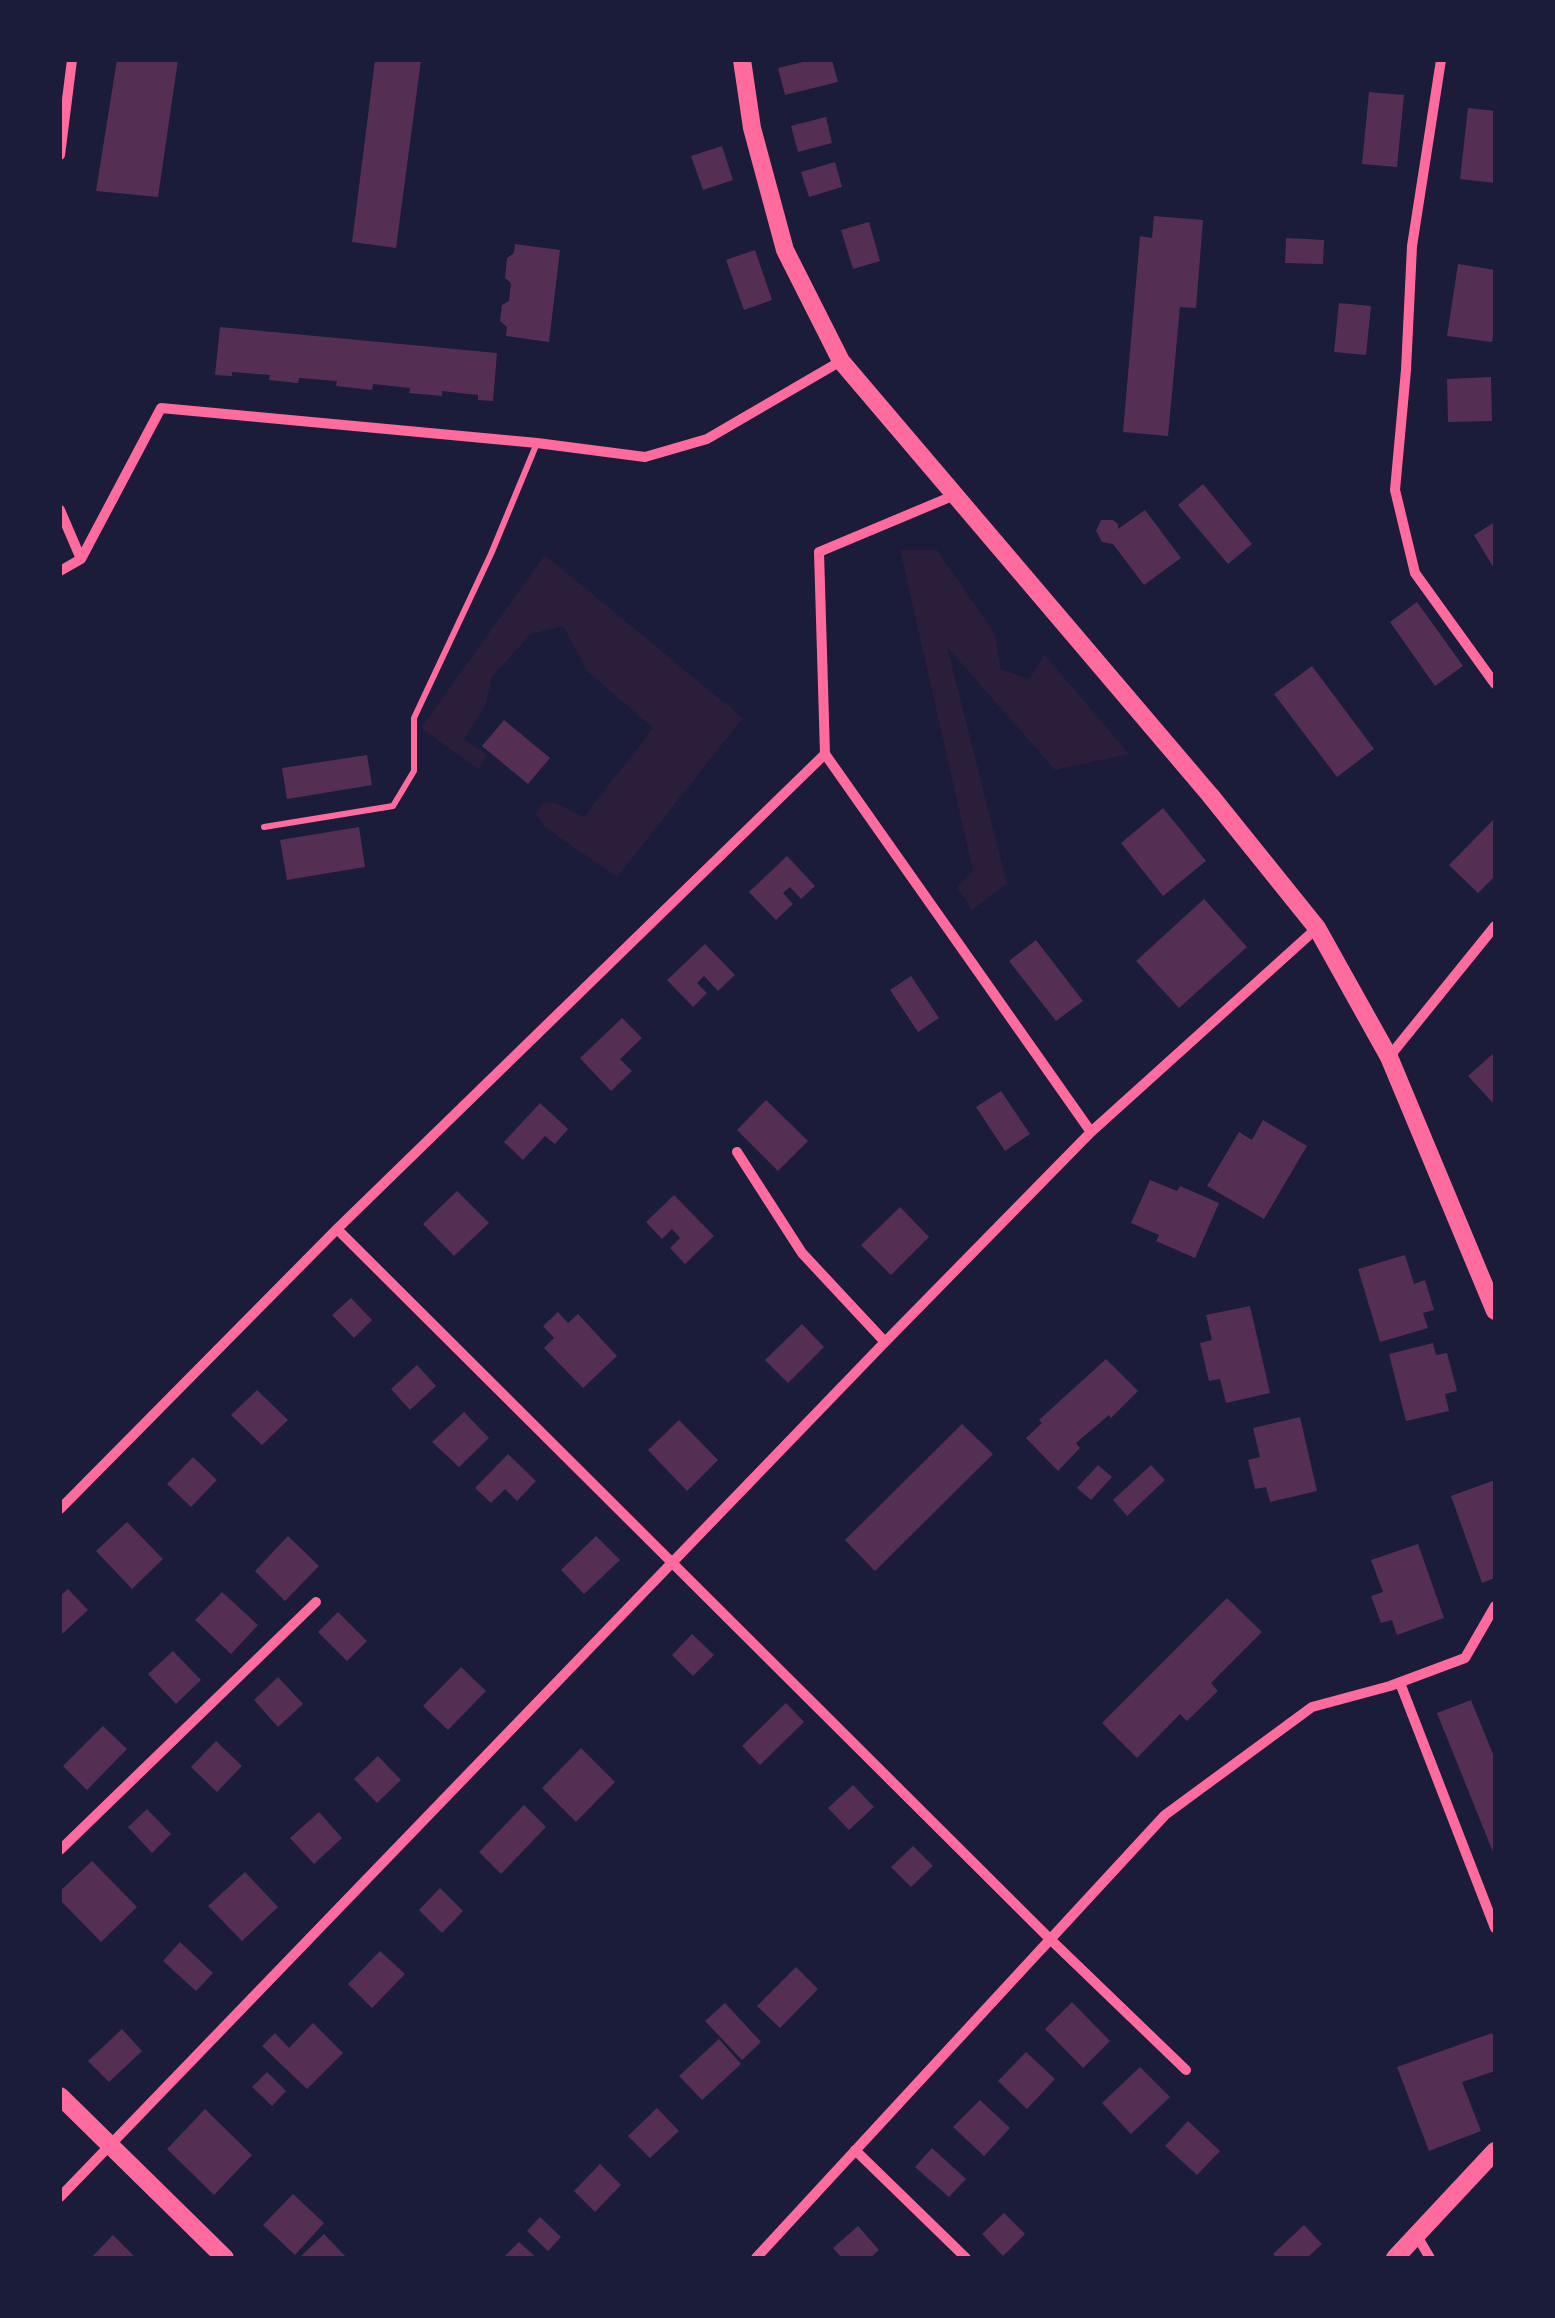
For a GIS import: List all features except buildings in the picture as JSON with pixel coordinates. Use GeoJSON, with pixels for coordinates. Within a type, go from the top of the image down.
{"type":"FeatureCollection","features":[{"type":"Feature","properties":{"kind":"street"},"geometry":{"type":"LineString","coordinates":[[60,156],[72,60]]}},
{"type":"Feature","properties":{"kind":"street"},"geometry":{"type":"LineString","coordinates":[[742,60],[752,128],[785,250],[841,361],[1210,794],[1317,928],[1388,1057],[1495,1311]]}},
{"type":"Feature","properties":{"kind":"street"},"geometry":{"type":"LineString","coordinates":[[1441,60],[1412,246],[1406,370],[1394,490],[1415,573],[1495,684]]}},
{"type":"Feature","properties":{"kind":"street"},"geometry":{"type":"LineString","coordinates":[[60,571],[81,560],[161,408],[537,443],[645,457],[707,438],[841,361]]}},
{"type":"Feature","properties":{"kind":"street"},"geometry":{"type":"LineString","coordinates":[[955,495],[820,552],[825,754],[1091,1132]]}},
{"type":"Feature","properties":{"kind":"street"},"geometry":{"type":"LineString","coordinates":[[60,510],[81,560]]}},
{"type":"Feature","properties":{"kind":"street"},"geometry":{"type":"LineString","coordinates":[[60,1509],[336,1229],[825,754]]}},
{"type":"Feature","properties":{"kind":"street"},"geometry":{"type":"LineString","coordinates":[[1388,1057],[1495,926]]}},
{"type":"Feature","properties":{"kind":"street"},"geometry":{"type":"LineString","coordinates":[[60,2197],[1091,1132],[1317,928]]}},
{"type":"Feature","properties":{"kind":"street"},"geometry":{"type":"LineString","coordinates":[[737,1152],[802,1254],[885,1342]]}},
{"type":"Feature","properties":{"kind":"street"},"geometry":{"type":"LineString","coordinates":[[336,1229],[1186,2070]]}},
{"type":"Feature","properties":{"kind":"street"},"geometry":{"type":"LineString","coordinates":[[60,1850],[316,1602]]}},
{"type":"Feature","properties":{"kind":"street"},"geometry":{"type":"LineString","coordinates":[[756,2258],[1164,1814],[1312,1707],[1400,1683],[1465,1658],[1495,1606]]}},
{"type":"Feature","properties":{"kind":"street"},"geometry":{"type":"LineString","coordinates":[[1400,1683],[1495,1928]]}},
{"type":"Feature","properties":{"kind":"street"},"geometry":{"type":"LineString","coordinates":[[60,2096],[225,2258]]}},
{"type":"Feature","properties":{"kind":"street"},"geometry":{"type":"LineString","coordinates":[[855,2150],[966,2258]]}},
{"type":"Feature","properties":{"kind":"street"},"geometry":{"type":"LineString","coordinates":[[1395,2258],[1495,2150]]}},
{"type":"Feature","properties":{"kind":"street"},"geometry":{"type":"LineString","coordinates":[[1417,2236],[1430,2258]]}},
{"type":"Feature","properties":{"kind":"lane"},"geometry":{"type":"LineString","coordinates":[[264,828],[393,806],[414,772],[414,718],[491,554],[537,443]]}},
{"type":"Feature","properties":{"kind":"shaded area"},"geometry":{"type":"Polygon","coordinates":[[[900,550],[937,550],[995,634],[1001,669],[1029,679],[1045,655],[1129,754],[1055,770],[947,647],[1007,883],[972,910],[957,887],[973,871],[900,550]]]}},
{"type":"Feature","properties":{"kind":"shaded area"},"geometry":{"type":"Polygon","coordinates":[[[545,555],[743,718],[617,877],[546,828],[536,815],[542,802],[556,803],[584,817],[653,728],[588,672],[563,626],[531,634],[492,677],[486,705],[464,739],[487,755],[479,770],[421,728],[545,555]]]}}]}
